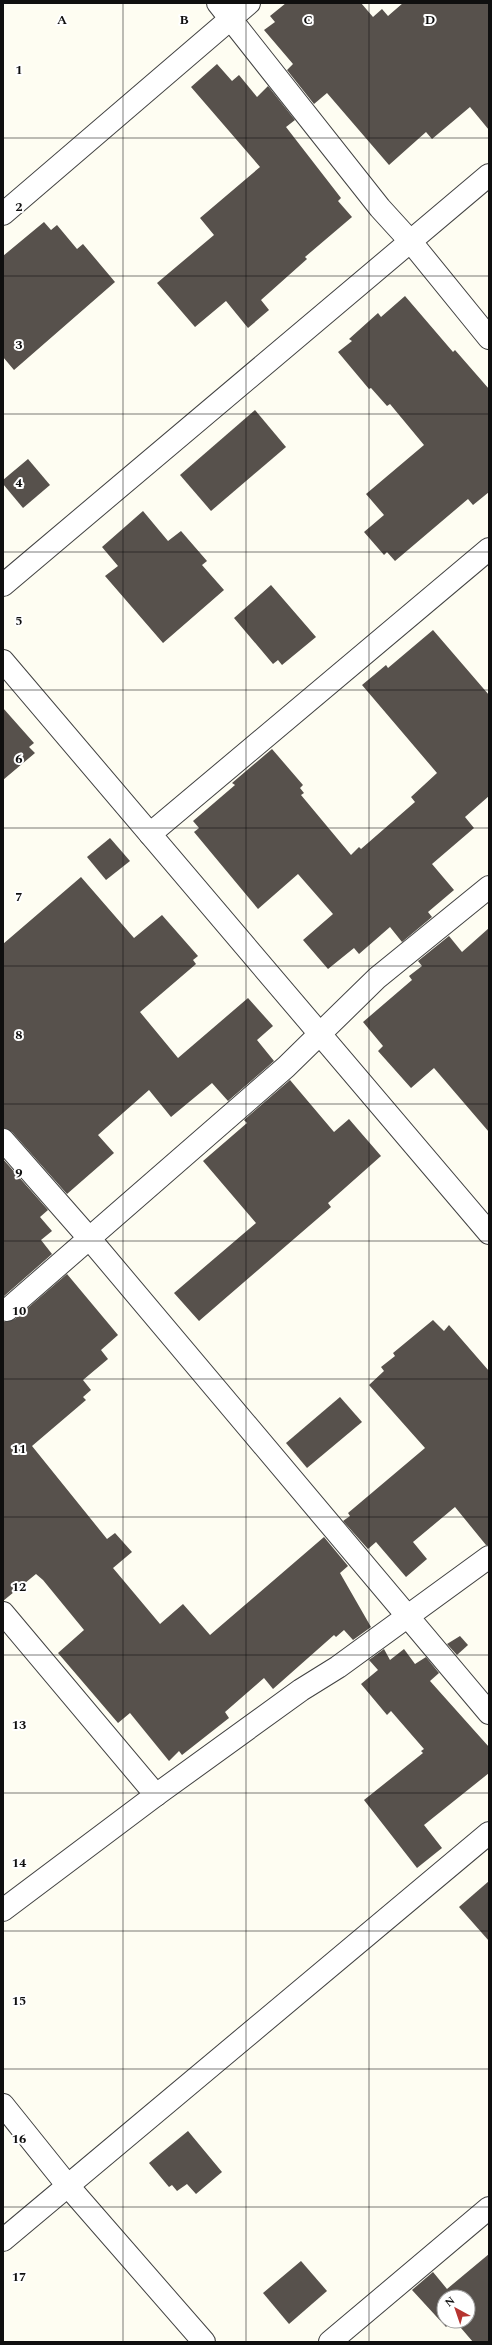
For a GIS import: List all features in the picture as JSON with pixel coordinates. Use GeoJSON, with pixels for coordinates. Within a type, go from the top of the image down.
{"type":"FeatureCollection","features":[{"type":"Feature","properties":{"kind":"street"},"geometry":{"type":"LineString","coordinates":[[7,203],[225,10],[249,3]]}},
{"type":"Feature","properties":{"kind":"street"},"geometry":{"type":"LineString","coordinates":[[225,10],[380,208],[411,242],[489,338]]}},
{"type":"Feature","properties":{"kind":"street"},"geometry":{"type":"LineString","coordinates":[[3,585],[489,175]]}},
{"type":"Feature","properties":{"kind":"street"},"geometry":{"type":"LineString","coordinates":[[150,834],[489,549]]}},
{"type":"Feature","properties":{"kind":"street"},"geometry":{"type":"LineString","coordinates":[[3,661],[489,1233]]}},
{"type":"Feature","properties":{"kind":"street"},"geometry":{"type":"LineString","coordinates":[[7,1310],[286,1067],[377,978],[489,887]]}},
{"type":"Feature","properties":{"kind":"street"},"geometry":{"type":"LineString","coordinates":[[3,1140],[89,1238],[409,1616],[489,1713]]}},
{"type":"Feature","properties":{"kind":"street"},"geometry":{"type":"LineString","coordinates":[[3,1910],[156,1795],[301,1690],[338,1668],[489,1557]]}},
{"type":"Feature","properties":{"kind":"street"},"geometry":{"type":"LineString","coordinates":[[3,1613],[156,1795]]}},
{"type":"Feature","properties":{"kind":"street"},"geometry":{"type":"LineString","coordinates":[[3,2240],[489,1833]]}},
{"type":"Feature","properties":{"kind":"street"},"geometry":{"type":"LineString","coordinates":[[3,2105],[68,2186],[204,2342]]}},
{"type":"Feature","properties":{"kind":"street"},"geometry":{"type":"LineString","coordinates":[[330,2342],[489,2208]]}},
{"type":"Feature","properties":{"kind":"building"},"geometry":{"type":"Polygon","coordinates":[[[286,3],[361,3],[373,17],[382,9],[388,16],[403,3],[489,3],[489,130],[470,107],[432,139],[426,132],[389,165],[327,93],[314,104],[287,70],[293,64],[264,30],[275,22],[270,16],[286,3]]]}},
{"type":"Feature","properties":{"kind":"building"},"geometry":{"type":"Polygon","coordinates":[[[217,64],[232,81],[239,75],[257,97],[268,86],[295,120],[286,127],[341,198],[338,201],[352,217],[305,257],[307,259],[261,300],[269,310],[248,328],[226,301],[195,327],[157,283],[214,235],[200,218],[260,167],[191,87],[217,64]]]}},
{"type":"Feature","properties":{"kind":"building"},"geometry":{"type":"Polygon","coordinates":[[[44,222],[51,230],[57,225],[77,249],[83,244],[115,282],[14,370],[3,357],[3,256],[44,222]]]}},
{"type":"Feature","properties":{"kind":"building"},"geometry":{"type":"Polygon","coordinates":[[[405,296],[453,352],[455,350],[489,389],[489,492],[473,505],[468,499],[395,561],[387,552],[384,555],[364,532],[384,515],[366,494],[424,445],[390,404],[387,406],[371,388],[369,389],[338,352],[352,341],[349,339],[378,313],[381,317],[405,296]]]}},
{"type":"Feature","properties":{"kind":"building"},"geometry":{"type":"Polygon","coordinates":[[[255,410],[286,447],[211,511],[180,475],[255,410]]]}},
{"type":"Feature","properties":{"kind":"building"},"geometry":{"type":"Polygon","coordinates":[[[28,459],[50,485],[23,508],[3,484],[3,480],[28,459]]]}},
{"type":"Feature","properties":{"kind":"building"},"geometry":{"type":"Polygon","coordinates":[[[143,511],[168,541],[181,531],[207,561],[202,565],[224,590],[163,643],[105,576],[118,566],[102,547],[143,511]]]}},
{"type":"Feature","properties":{"kind":"building"},"geometry":{"type":"Polygon","coordinates":[[[271,585],[316,637],[282,665],[278,660],[273,664],[234,618],[271,585]]]}},
{"type":"Feature","properties":{"kind":"building"},"geometry":{"type":"Polygon","coordinates":[[[433,630],[489,695],[489,796],[465,817],[474,828],[432,864],[454,890],[428,912],[432,917],[402,942],[390,927],[359,954],[354,948],[328,969],[303,940],[333,914],[298,874],[258,909],[194,832],[199,828],[193,821],[235,785],[232,783],[272,749],[303,785],[300,788],[304,793],[301,795],[351,855],[359,847],[361,849],[415,802],[411,797],[437,773],[362,685],[386,665],[388,668],[433,630]]]}},
{"type":"Feature","properties":{"kind":"building"},"geometry":{"type":"Polygon","coordinates":[[[3,708],[34,743],[29,747],[35,753],[3,780],[3,708]]]}},
{"type":"Feature","properties":{"kind":"building"},"geometry":{"type":"Polygon","coordinates":[[[110,838],[130,861],[106,880],[87,857],[110,838]]]}},
{"type":"Feature","properties":{"kind":"building"},"geometry":{"type":"Polygon","coordinates":[[[81,877],[134,938],[162,915],[198,956],[193,960],[196,964],[140,1012],[178,1058],[248,998],[273,1026],[257,1040],[274,1061],[228,1101],[212,1083],[171,1117],[149,1090],[98,1135],[114,1153],[67,1194],[12,1132],[3,1128],[3,944],[81,877]]]}},
{"type":"Feature","properties":{"kind":"building"},"geometry":{"type":"Polygon","coordinates":[[[489,928],[489,1132],[434,1068],[411,1088],[378,1051],[383,1046],[363,1022],[412,980],[409,976],[422,966],[418,961],[449,936],[462,952],[489,928]]]}},
{"type":"Feature","properties":{"kind":"building"},"geometry":{"type":"Polygon","coordinates":[[[290,1080],[334,1132],[349,1119],[381,1156],[328,1203],[331,1207],[199,1321],[174,1293],[256,1223],[203,1161],[247,1123],[244,1120],[290,1080]]]}},
{"type":"Feature","properties":{"kind":"building"},"geometry":{"type":"Polygon","coordinates":[[[3,1159],[48,1210],[40,1217],[52,1231],[41,1240],[52,1254],[3,1297],[3,1159]]]}},
{"type":"Feature","properties":{"kind":"building"},"geometry":{"type":"Polygon","coordinates":[[[67,1274],[118,1335],[101,1350],[108,1359],[83,1380],[91,1390],[83,1397],[86,1400],[32,1446],[107,1539],[115,1533],[132,1552],[113,1568],[160,1624],[183,1604],[210,1635],[324,1537],[348,1566],[340,1573],[371,1627],[353,1640],[344,1630],[336,1637],[334,1635],[273,1689],[264,1678],[225,1712],[229,1718],[182,1755],[179,1751],[169,1761],[130,1713],[118,1723],[58,1653],[84,1630],[43,1580],[36,1574],[3,1601],[3,1322],[15,1319],[67,1274]]]}},
{"type":"Feature","properties":{"kind":"building"},"geometry":{"type":"Polygon","coordinates":[[[433,1320],[444,1331],[449,1325],[489,1371],[489,1545],[486,1545],[455,1507],[413,1542],[427,1559],[406,1577],[376,1542],[368,1549],[343,1521],[350,1516],[348,1513],[425,1448],[369,1385],[384,1371],[381,1367],[395,1356],[393,1353],[433,1320]]]}},
{"type":"Feature","properties":{"kind":"building"},"geometry":{"type":"Polygon","coordinates":[[[340,1397],[362,1422],[307,1468],[286,1443],[340,1397]]]}},
{"type":"Feature","properties":{"kind":"building"},"geometry":{"type":"Polygon","coordinates":[[[460,1636],[468,1645],[457,1655],[447,1644],[460,1636]]]}},
{"type":"Feature","properties":{"kind":"building"},"geometry":{"type":"Polygon","coordinates":[[[384,1649],[390,1660],[404,1649],[415,1664],[426,1657],[439,1673],[430,1681],[489,1747],[489,1773],[424,1825],[442,1848],[417,1868],[364,1800],[423,1753],[421,1751],[424,1749],[391,1711],[387,1715],[361,1684],[378,1670],[369,1660],[384,1649]]]}},
{"type":"Feature","properties":{"kind":"building"},"geometry":{"type":"Polygon","coordinates":[[[489,1881],[489,1941],[459,1907],[489,1881]]]}},
{"type":"Feature","properties":{"kind":"building"},"geometry":{"type":"Polygon","coordinates":[[[188,2131],[222,2172],[196,2194],[187,2184],[177,2191],[172,2185],[169,2187],[149,2163],[188,2131]]]}},
{"type":"Feature","properties":{"kind":"building"},"geometry":{"type":"Polygon","coordinates":[[[489,2254],[489,2342],[473,2342],[462,2329],[476,2329],[476,2289],[447,2289],[489,2254]]]}},
{"type":"Feature","properties":{"kind":"building"},"geometry":{"type":"Polygon","coordinates":[[[301,2261],[327,2291],[289,2324],[263,2293],[301,2261]]]}},
{"type":"Feature","properties":{"kind":"building"},"geometry":{"type":"Polygon","coordinates":[[[433,2272],[447,2289],[436,2289],[436,2316],[412,2290],[433,2272]]]}}]}
